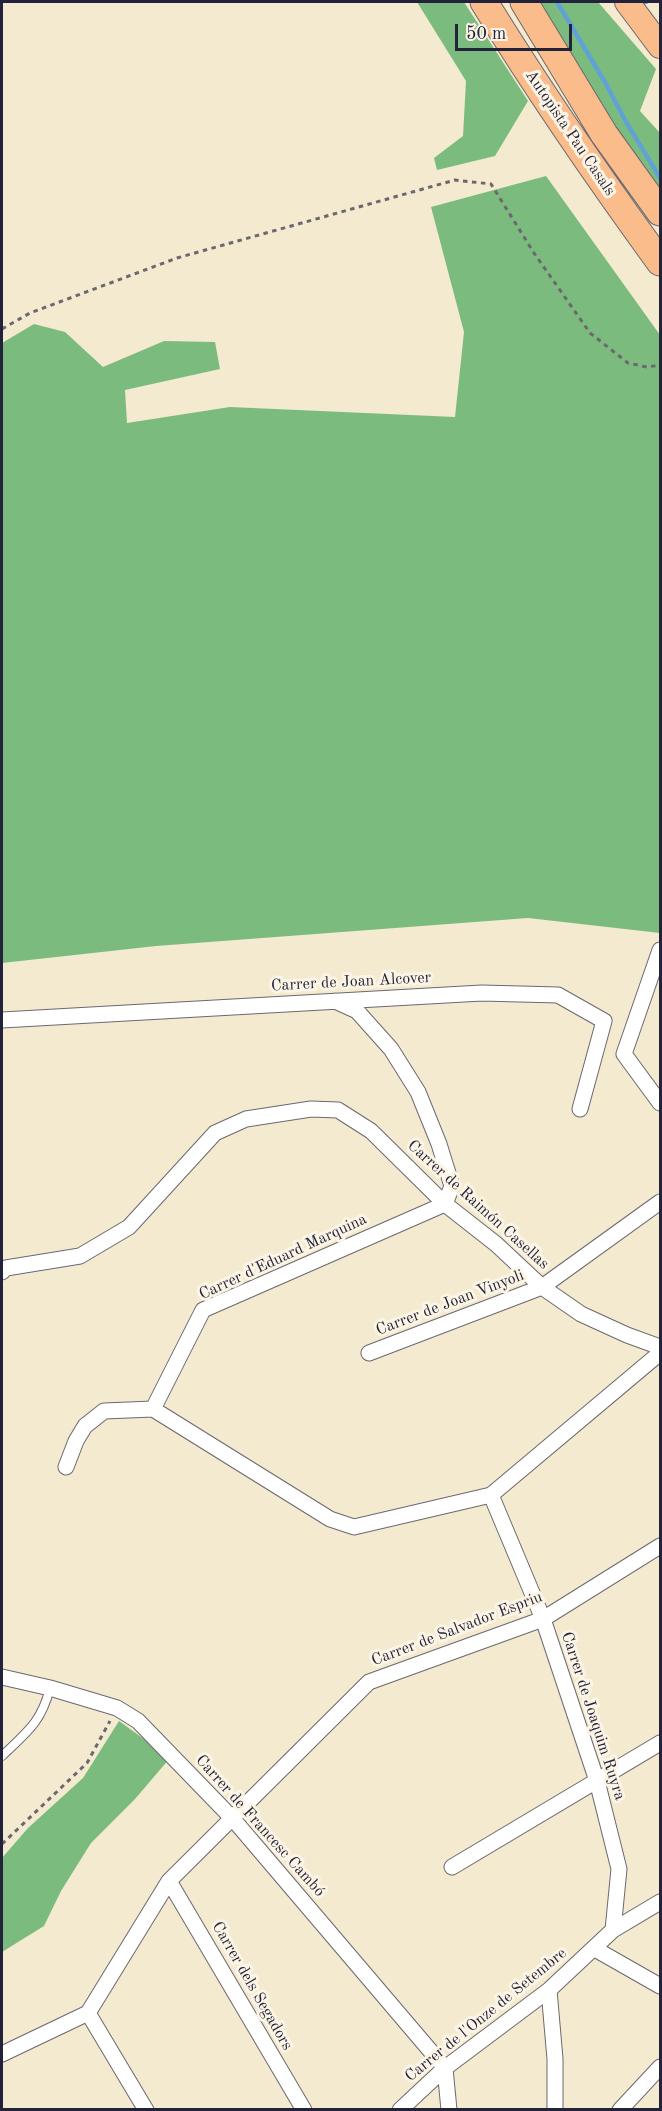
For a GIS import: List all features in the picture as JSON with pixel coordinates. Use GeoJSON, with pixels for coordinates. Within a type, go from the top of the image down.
{"type":"FeatureCollection","features":[{"type":"Feature","properties":{"kind":"highway","name":"Autopista Pau Casals"},"geometry":{"type":"LineString","coordinates":[[484,2],[595,173],[660,262]]}},
{"type":"Feature","properties":{"kind":"highway","name":"Autopista Pau Casals"},"geometry":{"type":"LineString","coordinates":[[524,2],[604,134],[660,212]]}},
{"type":"Feature","properties":{"kind":"main road"},"geometry":{"type":"LineString","coordinates":[[627,2],[660,46]]}},
{"type":"Feature","properties":{"kind":"main road"},"geometry":{"type":"LineString","coordinates":[[633,2],[660,30]]}},
{"type":"Feature","properties":{"kind":"street"},"geometry":{"type":"LineString","coordinates":[[660,950],[624,1054],[660,1102]]}},
{"type":"Feature","properties":{"kind":"street","name":"Carrer de Joan Alcover"},"geometry":{"type":"LineString","coordinates":[[2,1020],[482,993],[558,995],[604,1021],[580,1109]]}},
{"type":"Feature","properties":{"kind":"street"},"geometry":{"type":"LineString","coordinates":[[334,1000],[357,1011],[391,1049],[418,1092],[439,1144],[452,1186],[445,1204]]}},
{"type":"Feature","properties":{"kind":"street","name":"Carrer de Raimón Casellas"},"geometry":{"type":"LineString","coordinates":[[2,1272],[6,1268],[80,1256],[129,1227],[215,1133],[246,1119],[311,1109],[338,1110],[371,1131],[445,1204],[496,1244],[543,1287],[581,1314],[660,1347]]}},
{"type":"Feature","properties":{"kind":"street","name":"Carrer de Joan Vinyoli"},"geometry":{"type":"LineString","coordinates":[[369,1353],[543,1287],[660,1202]]}},
{"type":"Feature","properties":{"kind":"street","name":"Carrer d'Eduard Marquina"},"geometry":{"type":"LineString","coordinates":[[153,1409],[203,1310],[445,1204]]}},
{"type":"Feature","properties":{"kind":"street"},"geometry":{"type":"LineString","coordinates":[[66,1467],[76,1441],[85,1426],[104,1411],[153,1409],[330,1519],[354,1527],[491,1495],[660,1353]]}},
{"type":"Feature","properties":{"kind":"street","name":"Carrer de Joaquim Ruyra"},"geometry":{"type":"LineString","coordinates":[[491,1495],[543,1619],[597,1781],[619,1869],[614,1930]]}},
{"type":"Feature","properties":{"kind":"street","name":"Carrer de Salvador Espriu"},"geometry":{"type":"LineString","coordinates":[[88,2013],[169,1881],[369,1682],[543,1619],[660,1546]]}},
{"type":"Feature","properties":{"kind":"street","name":"Carrer de Francesc Cambó"},"geometry":{"type":"LineString","coordinates":[[2,1677],[50,1688],[117,1708],[138,1721],[233,1819],[445,2068]]}},
{"type":"Feature","properties":{"kind":"street"},"geometry":{"type":"LineString","coordinates":[[452,1868],[660,1743]]}},
{"type":"Feature","properties":{"kind":"street","name":"Carrer dels Segadors"},"geometry":{"type":"LineString","coordinates":[[169,1881],[304,2109]]}},
{"type":"Feature","properties":{"kind":"street"},"geometry":{"type":"LineString","coordinates":[[660,1902],[614,1930],[595,1949],[660,1986]]}},
{"type":"Feature","properties":{"kind":"street","name":"Carrer de l'Onze de Setembre"},"geometry":{"type":"LineString","coordinates":[[399,2109],[445,2068],[549,1990],[595,1949]]}},
{"type":"Feature","properties":{"kind":"street"},"geometry":{"type":"LineString","coordinates":[[549,1990],[555,2059],[555,2109]]}},
{"type":"Feature","properties":{"kind":"street"},"geometry":{"type":"LineString","coordinates":[[2,2055],[88,2013],[146,2109]]}},
{"type":"Feature","properties":{"kind":"street"},"geometry":{"type":"LineString","coordinates":[[620,2109],[660,2067]]}},
{"type":"Feature","properties":{"kind":"street"},"geometry":{"type":"LineString","coordinates":[[445,2068],[449,2109]]}},
{"type":"Feature","properties":{"kind":"lane"},"geometry":{"type":"LineString","coordinates":[[2,1756],[33,1726],[44,1709],[50,1688]]}},
{"type":"Feature","properties":{"kind":"path"},"geometry":{"type":"LineString","coordinates":[[2,329],[30,313],[177,258],[455,180],[491,184],[534,253],[590,333],[628,363],[647,367],[660,365]]}},
{"type":"Feature","properties":{"kind":"path"},"geometry":{"type":"LineString","coordinates":[[2,1844],[87,1763],[117,1708]]}},
{"type":"Feature","properties":{"kind":"green space"},"geometry":{"type":"Polygon","coordinates":[[[417,2],[464,2],[528,101],[495,156],[437,170],[434,158],[463,136],[466,81],[417,2]]]}},
{"type":"Feature","properties":{"kind":"green space"},"geometry":{"type":"Polygon","coordinates":[[[540,2],[598,2],[656,69],[640,111],[660,133],[660,189],[592,94],[540,2]]]}},
{"type":"Feature","properties":{"kind":"green space"},"geometry":{"type":"Polygon","coordinates":[[[546,176],[660,335],[660,933],[528,918],[156,946],[2,963],[2,343],[34,324],[65,332],[103,367],[164,341],[215,342],[220,369],[125,390],[127,423],[230,407],[455,417],[464,332],[431,207],[546,176]]]}},
{"type":"Feature","properties":{"kind":"green space"},"geometry":{"type":"Polygon","coordinates":[[[119,1721],[170,1758],[135,1799],[91,1843],[61,1891],[44,1926],[2,1952],[2,1858],[28,1828],[83,1778],[119,1721]]]}},
{"type":"Feature","properties":{"kind":"waterway"},"geometry":{"type":"LineString","coordinates":[[557,2],[660,178]]}}]}
